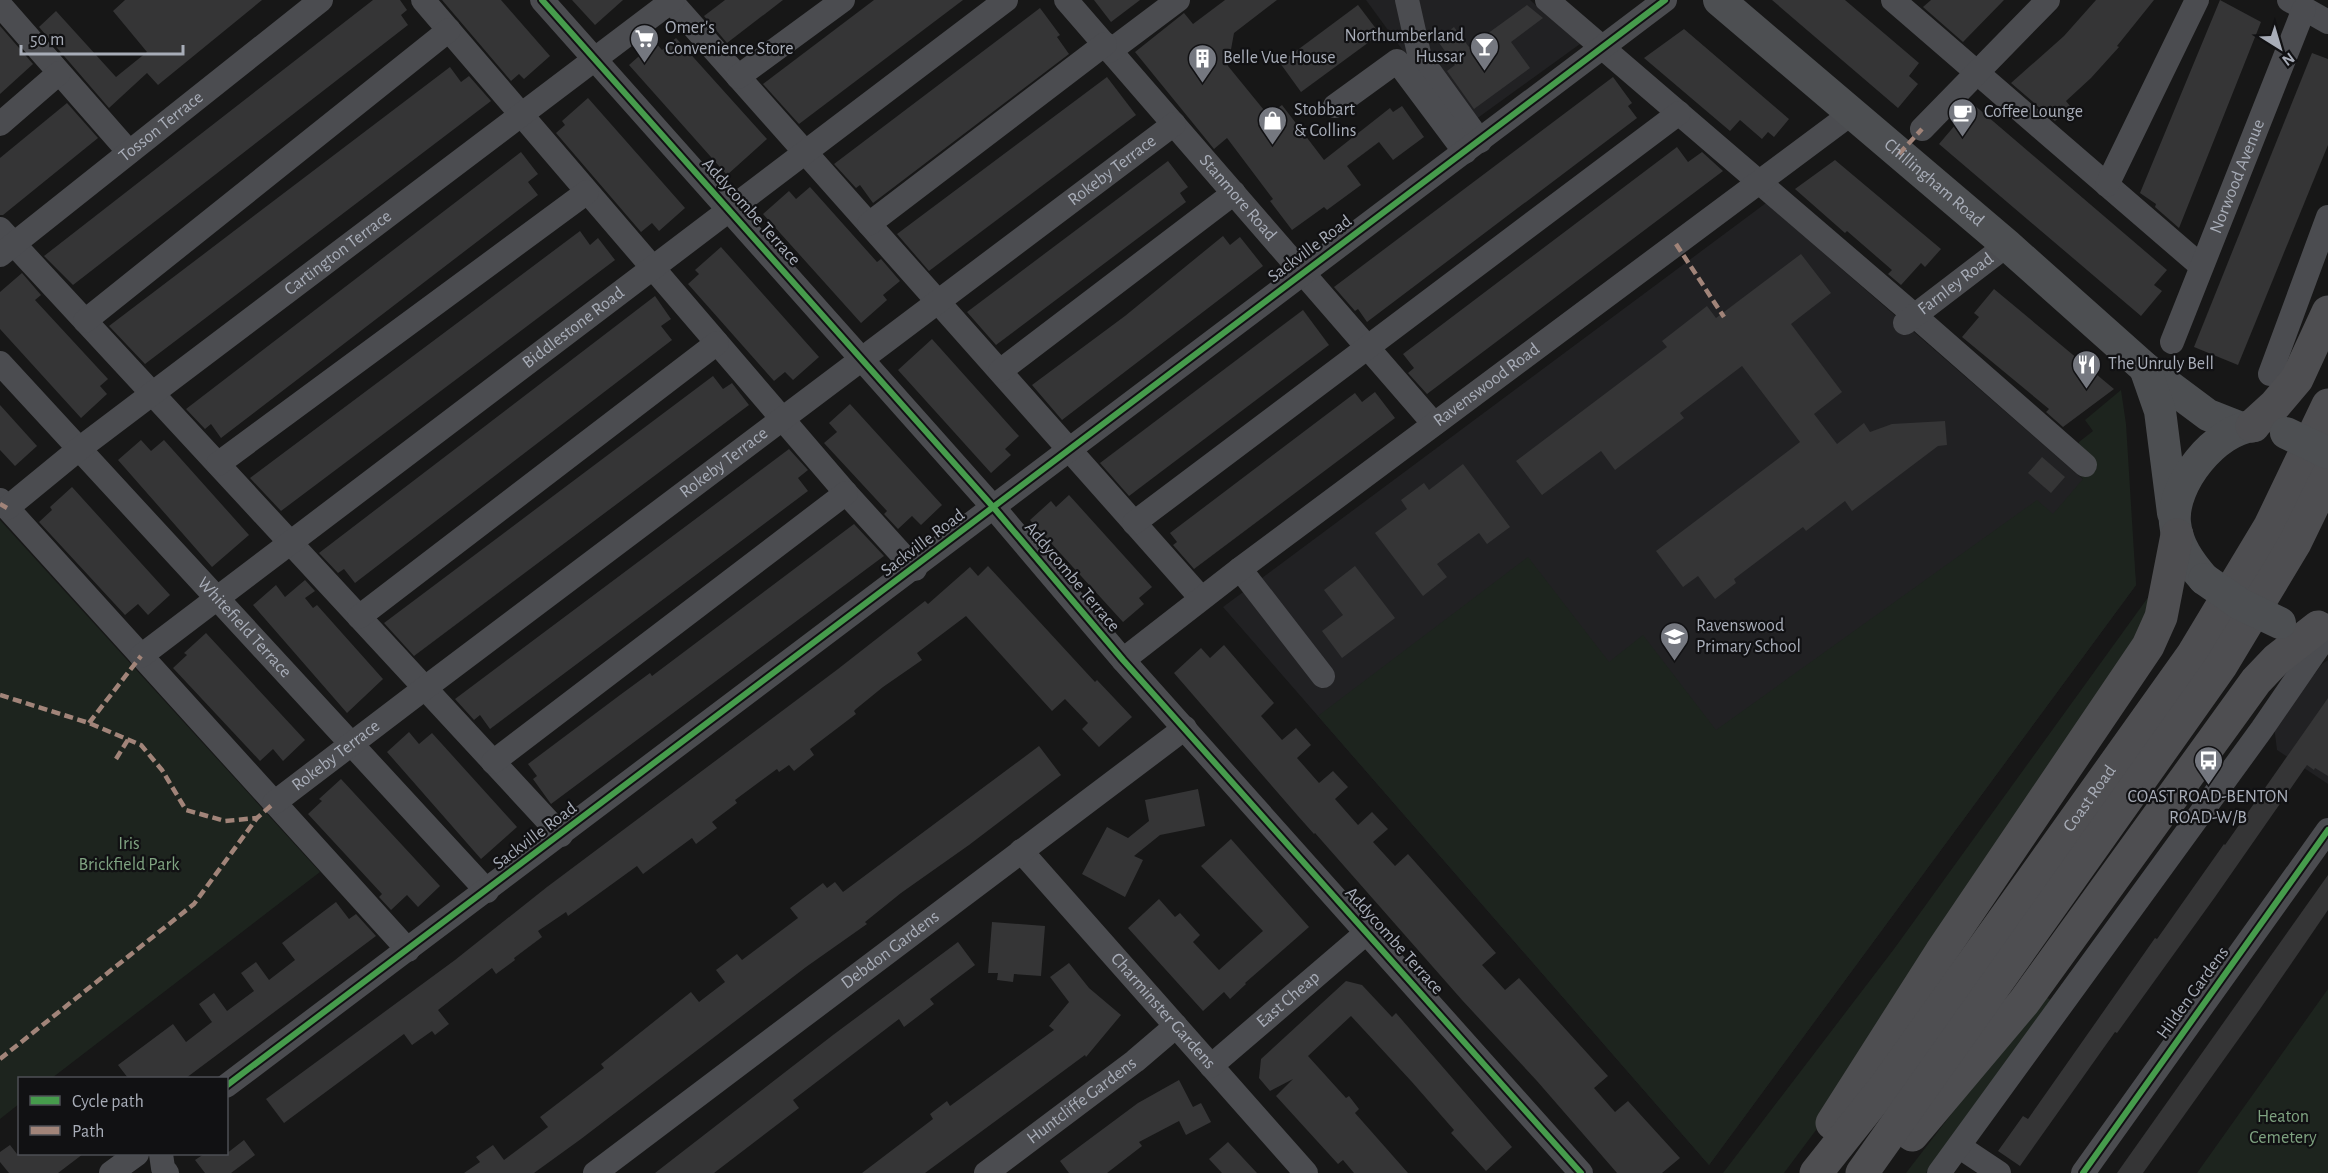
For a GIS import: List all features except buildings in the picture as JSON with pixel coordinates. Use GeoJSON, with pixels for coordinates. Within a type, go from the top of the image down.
{"type":"FeatureCollection","features":[{"type":"Feature","properties":{"kind":"highway"},"geometry":{"type":"LineString","coordinates":[[2247,427],[2275,405],[2297,379],[2328,312]]}},
{"type":"Feature","properties":{"kind":"highway","name":"Coast Road"},"geometry":{"type":"LineString","coordinates":[[1816,1173],[1893,1075],[2193,654],[2270,526],[2328,405]]}},
{"type":"Feature","properties":{"kind":"highway","name":"Coast Road"},"geometry":{"type":"LineString","coordinates":[[1862,1173],[2221,666],[2295,543],[2328,476]]}},
{"type":"Feature","properties":{"kind":"highway"},"geometry":{"type":"LineString","coordinates":[[1800,1173],[1941,952],[2148,646],[2161,617],[2176,528]]}},
{"type":"Feature","properties":{"kind":"highway"},"geometry":{"type":"LineString","coordinates":[[1881,1173],[2024,1002],[2256,681],[2277,659],[2325,629]]}},
{"type":"Feature","properties":{"kind":"main road","name":"Chillingham Road"},"geometry":{"type":"LineString","coordinates":[[1719,0],[2007,245],[2145,368],[2208,415],[2247,427],[2271,428],[2328,453]]}},
{"type":"Feature","properties":{"kind":"main road","name":"Chillingham Road"},"geometry":{"type":"LineString","coordinates":[[2145,368],[2160,411],[2176,528],[2186,556],[2204,579],[2240,604],[2280,623],[2325,629]]}},
{"type":"Feature","properties":{"kind":"main road"},"geometry":{"type":"LineString","coordinates":[[2176,528],[2178,498],[2188,475],[2204,455],[2221,441],[2247,427]]}},
{"type":"Feature","properties":{"kind":"street","name":"Tosson Terrace"},"geometry":{"type":"LineString","coordinates":[[4,242],[129,152],[321,0]]}},
{"type":"Feature","properties":{"kind":"street"},"geometry":{"type":"LineString","coordinates":[[423,0],[846,493],[915,568]]}},
{"type":"Feature","properties":{"kind":"street","name":"Addycombe Terrace"},"geometry":{"type":"LineString","coordinates":[[542,0],[994,508],[1123,660],[1581,1173]]}},
{"type":"Feature","properties":{"kind":"street"},"geometry":{"type":"LineString","coordinates":[[738,77],[843,0]]}},
{"type":"Feature","properties":{"kind":"street","name":"Biddlestone Road"},"geometry":{"type":"LineString","coordinates":[[141,656],[1006,0]]}},
{"type":"Feature","properties":{"kind":"street","name":"Stanmore Road"},"geometry":{"type":"LineString","coordinates":[[1066,0],[1434,424]]}},
{"type":"Feature","properties":{"kind":"street"},"geometry":{"type":"LineString","coordinates":[[869,224],[1108,47],[1178,0]]}},
{"type":"Feature","properties":{"kind":"street"},"geometry":{"type":"LineString","coordinates":[[1407,0],[1420,58],[1472,146]]}},
{"type":"Feature","properties":{"kind":"street"},"geometry":{"type":"LineString","coordinates":[[1547,0],[1759,182],[1909,319],[2085,465]]}},
{"type":"Feature","properties":{"kind":"street","name":"Sackville Road"},"geometry":{"type":"LineString","coordinates":[[228,1085],[1665,0]]}},
{"type":"Feature","properties":{"kind":"street"},"geometry":{"type":"LineString","coordinates":[[1893,0],[2201,266]]}},
{"type":"Feature","properties":{"kind":"street"},"geometry":{"type":"LineString","coordinates":[[1922,129],[2048,0]]}},
{"type":"Feature","properties":{"kind":"street"},"geometry":{"type":"LineString","coordinates":[[2107,185],[2197,0]]}},
{"type":"Feature","properties":{"kind":"street"},"geometry":{"type":"LineString","coordinates":[[671,1],[1201,598]]}},
{"type":"Feature","properties":{"kind":"street","name":"Cartington Terrace"},"geometry":{"type":"LineString","coordinates":[[3,504],[671,1]]}},
{"type":"Feature","properties":{"kind":"street"},"geometry":{"type":"LineString","coordinates":[[3,4],[59,73],[129,152]]}},
{"type":"Feature","properties":{"kind":"street"},"geometry":{"type":"LineString","coordinates":[[2296,4],[2328,22]]}},
{"type":"Feature","properties":{"kind":"street","name":"Norwood Avenue"},"geometry":{"type":"LineString","coordinates":[[2172,342],[2296,4]]}},
{"type":"Feature","properties":{"kind":"street"},"geometry":{"type":"LineString","coordinates":[[85,321],[449,30]]}},
{"type":"Feature","properties":{"kind":"street"},"geometry":{"type":"LineString","coordinates":[[1335,106],[1397,61],[1472,146]]}},
{"type":"Feature","properties":{"kind":"street"},"geometry":{"type":"LineString","coordinates":[[0,124],[59,73]]}},
{"type":"Feature","properties":{"kind":"street","name":"Ravenswood Road"},"geometry":{"type":"LineString","coordinates":[[1123,660],[1201,598],[1852,113]]}},
{"type":"Feature","properties":{"kind":"street"},"geometry":{"type":"LineString","coordinates":[[1134,523],[1679,114]]}},
{"type":"Feature","properties":{"kind":"street","name":"Rokeby Terrace"},"geometry":{"type":"LineString","coordinates":[[274,803],[1174,124]]}},
{"type":"Feature","properties":{"kind":"street"},"geometry":{"type":"LineString","coordinates":[[218,464],[587,192]]}},
{"type":"Feature","properties":{"kind":"street"},"geometry":{"type":"LineString","coordinates":[[1000,371],[1234,193]]}},
{"type":"Feature","properties":{"kind":"street"},"geometry":{"type":"LineString","coordinates":[[2270,374],[2328,217]]}},
{"type":"Feature","properties":{"kind":"street"},"geometry":{"type":"LineString","coordinates":[[4,242],[85,321],[561,835]]}},
{"type":"Feature","properties":{"kind":"street","name":"Farnley Road"},"geometry":{"type":"LineString","coordinates":[[1909,319],[2007,245]]}},
{"type":"Feature","properties":{"kind":"street"},"geometry":{"type":"LineString","coordinates":[[359,616],[717,344]]}},
{"type":"Feature","properties":{"kind":"street","name":"Whitefield Terrace"},"geometry":{"type":"LineString","coordinates":[[0,363],[487,891]]}},
{"type":"Feature","properties":{"kind":"street"},"geometry":{"type":"LineString","coordinates":[[494,762],[846,493]]}},
{"type":"Feature","properties":{"kind":"street"},"geometry":{"type":"LineString","coordinates":[[3,504],[408,950]]}},
{"type":"Feature","properties":{"kind":"street"},"geometry":{"type":"LineString","coordinates":[[1240,569],[1323,676]]}},
{"type":"Feature","properties":{"kind":"street"},"geometry":{"type":"LineString","coordinates":[[1939,1173],[2262,729],[2325,629]]}},
{"type":"Feature","properties":{"kind":"street","name":"Debdon Gardens"},"geometry":{"type":"LineString","coordinates":[[595,1173],[1185,728]]}},
{"type":"Feature","properties":{"kind":"street","name":"Hilden Gardens"},"geometry":{"type":"LineString","coordinates":[[2082,1173],[2328,830]]}},
{"type":"Feature","properties":{"kind":"street","name":"Charminster Gardens"},"geometry":{"type":"LineString","coordinates":[[1021,851],[1306,1173]]}},
{"type":"Feature","properties":{"kind":"street","name":"East Cheap"},"geometry":{"type":"LineString","coordinates":[[1211,1066],[1366,933]]}},
{"type":"Feature","properties":{"kind":"street","name":"Huntcliffe Gardens"},"geometry":{"type":"LineString","coordinates":[[986,1173],[1135,1061],[1176,1026]]}},
{"type":"Feature","properties":{"kind":"street"},"geometry":{"type":"LineString","coordinates":[[1960,1147],[1999,1173]]}},
{"type":"Feature","properties":{"kind":"street"},"geometry":{"type":"LineString","coordinates":[[111,1173],[136,1155]]}},
{"type":"Feature","properties":{"kind":"street"},"geometry":{"type":"LineString","coordinates":[[161,1155],[163,1168],[167,1173]]}},
{"type":"Feature","properties":{"kind":"shaded area"},"geometry":{"type":"Polygon","coordinates":[[[1366,0],[1530,0],[1580,44],[1461,130],[1366,0]]]}},
{"type":"Feature","properties":{"kind":"shaded area","name":"Ravenswood Primary School"},"geometry":{"type":"Polygon","coordinates":[[[1766,203],[2131,521],[2136,585],[1709,1165],[1223,607],[1766,203]]]}},
{"type":"Feature","properties":{"kind":"shaded area"},"geometry":{"type":"Polygon","coordinates":[[[2328,660],[2328,784],[2277,750],[2274,726],[2322,664],[2328,660]]]}},
{"type":"Feature","properties":{"kind":"green space"},"geometry":{"type":"Polygon","coordinates":[[[2121,390],[2126,424],[2136,585],[1709,1165],[1318,716],[1528,557],[1609,662],[1643,635],[1716,730],[2037,500],[2053,514],[2083,479],[2077,473],[2079,442],[2093,431],[2085,420],[2121,390]]]}},
{"type":"Feature","properties":{"kind":"green space","name":"Iris Brickfield Park"},"geometry":{"type":"Polygon","coordinates":[[[0,520],[320,872],[53,1077],[18,1077],[18,1105],[0,1119],[0,520]]]}},
{"type":"Feature","properties":{"kind":"green space"},"geometry":{"type":"Polygon","coordinates":[[[2157,585],[2153,609],[1825,1118],[1784,1173],[1723,1173],[1894,949],[2157,585]]]}},
{"type":"Feature","properties":{"kind":"green space","name":"Heaton Cemetery"},"geometry":{"type":"Polygon","coordinates":[[[2328,989],[2328,1173],[2197,1173],[2328,989]]]}},
{"type":"Feature","properties":{"kind":"green space"},"geometry":{"type":"Polygon","coordinates":[[[2043,995],[2055,1003],[1926,1173],[1906,1173],[2043,995]]]}},
{"type":"Feature","properties":{"kind":"marked path"},"geometry":{"type":"LineString","coordinates":[[1899,154],[1922,129]]}},
{"type":"Feature","properties":{"kind":"marked path"},"geometry":{"type":"LineString","coordinates":[[1676,244],[1724,317]]}},
{"type":"Feature","properties":{"kind":"marked path"},"geometry":{"type":"LineString","coordinates":[[0,504],[7,508]]}},
{"type":"Feature","properties":{"kind":"marked path"},"geometry":{"type":"LineString","coordinates":[[89,723],[141,656]]}},
{"type":"Feature","properties":{"kind":"marked path"},"geometry":{"type":"LineString","coordinates":[[0,695],[89,723],[141,745],[162,770],[186,810],[225,821],[257,818]]}},
{"type":"Feature","properties":{"kind":"marked path"},"geometry":{"type":"LineString","coordinates":[[116,759],[129,738]]}},
{"type":"Feature","properties":{"kind":"marked path"},"geometry":{"type":"LineString","coordinates":[[0,1059],[194,904],[257,818],[274,803]]}},
{"type":"Feature","properties":{"kind":"cycle path"},"geometry":{"type":"LineString","coordinates":[[542,0],[994,508],[1123,660],[1581,1173]]}},
{"type":"Feature","properties":{"kind":"cycle path"},"geometry":{"type":"LineString","coordinates":[[228,1084],[1665,0]]}},
{"type":"Feature","properties":{"kind":"cycle path"},"geometry":{"type":"LineString","coordinates":[[2083,1173],[2328,830]]}},
{"type":"Feature","properties":{"kind":"place","name":"Omer's Convenience Store"},"geometry":{"type":"Point","coordinates":[644,64]}},
{"type":"Feature","properties":{"kind":"place","name":"Northumberland Hussar"},"geometry":{"type":"Point","coordinates":[1485,72]}},
{"type":"Feature","properties":{"kind":"place","name":"Belle Vue House"},"geometry":{"type":"Point","coordinates":[1202,84]}},
{"type":"Feature","properties":{"kind":"place","name":"Coffee Lounge"},"geometry":{"type":"Point","coordinates":[1963,138]}},
{"type":"Feature","properties":{"kind":"place","name":"Stobbart & Collins"},"geometry":{"type":"Point","coordinates":[1273,146]}},
{"type":"Feature","properties":{"kind":"place","name":"The Unruly Bell"},"geometry":{"type":"Point","coordinates":[2087,390]}},
{"type":"Feature","properties":{"kind":"place","name":"Ravenswood Primary School"},"geometry":{"type":"Point","coordinates":[1675,662]}},
{"type":"Feature","properties":{"kind":"place","name":"COAST ROAD-BENTON ROAD-W/B"},"geometry":{"type":"Point","coordinates":[2208,786]}}]}
